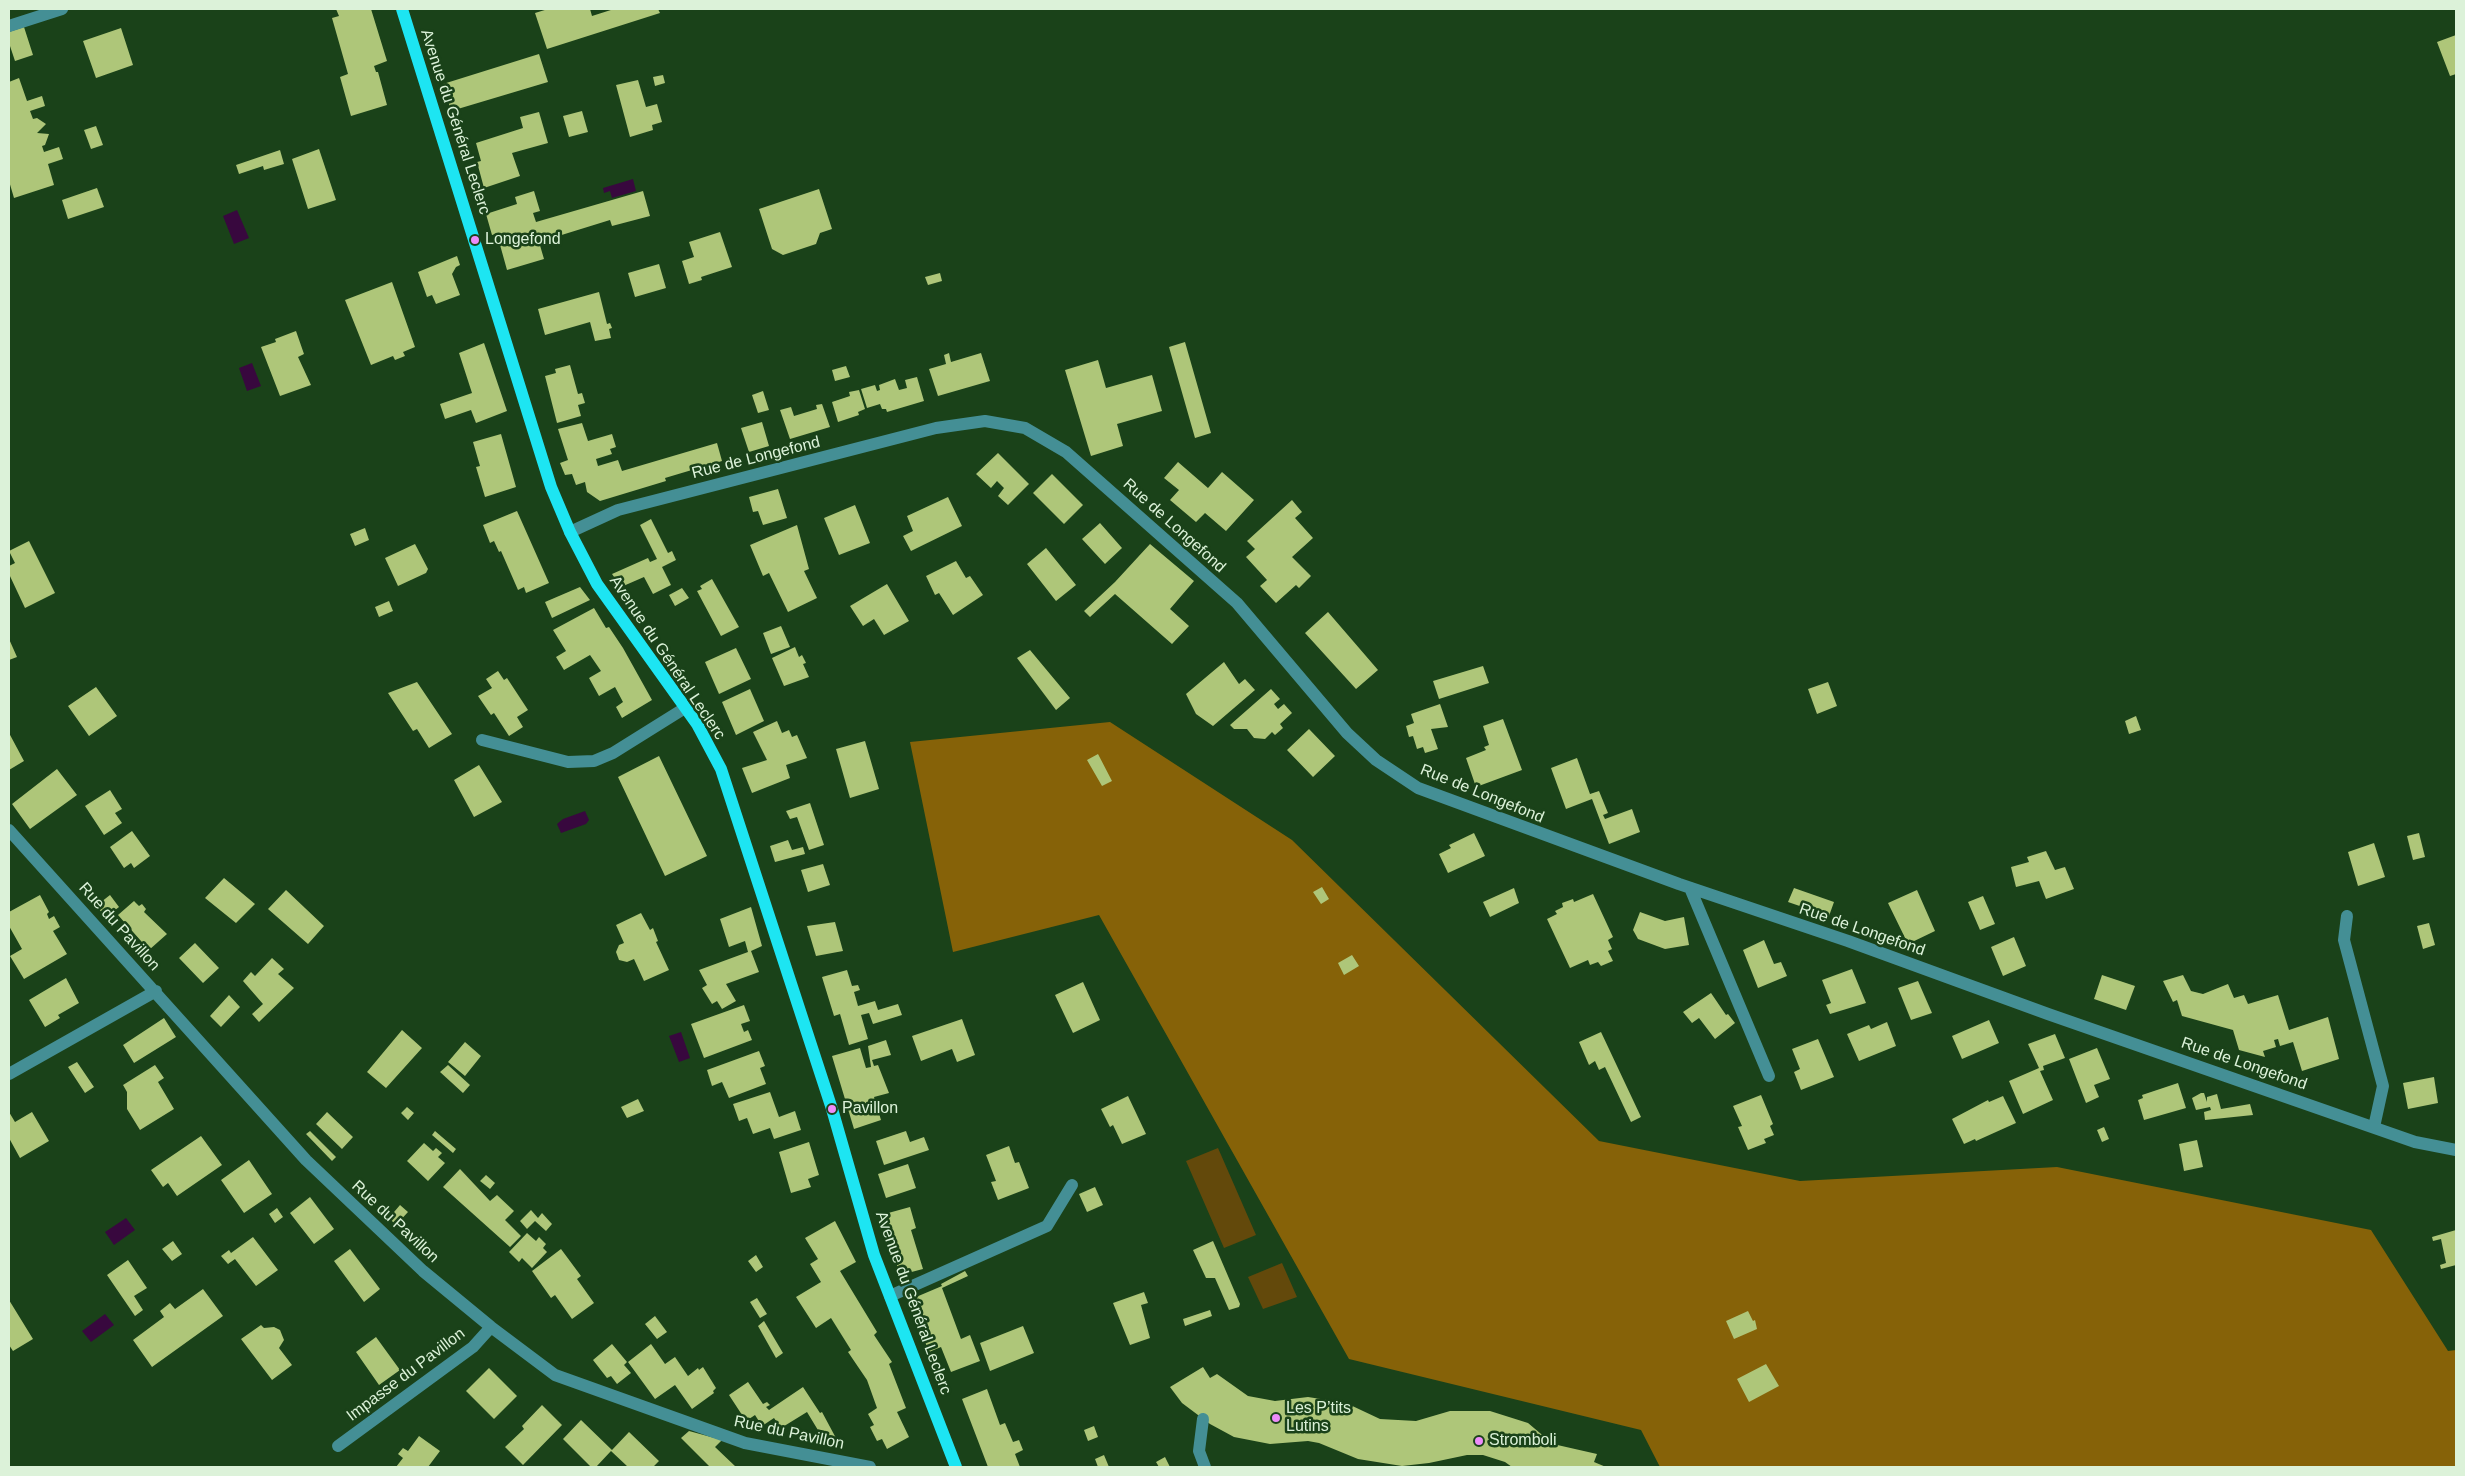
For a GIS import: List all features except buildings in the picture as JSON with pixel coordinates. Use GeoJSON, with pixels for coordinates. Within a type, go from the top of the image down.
{"type":"FeatureCollection","features":[{"type":"Feature","properties":{"kind":"main road","name":"Avenue du Général Leclerc"},"geometry":{"type":"LineString","coordinates":[[402,9],[551,487],[570,532],[597,584],[685,708],[721,769],[736,809],[832,1109],[874,1254],[954,1467]]}},
{"type":"Feature","properties":{"kind":"street"},"geometry":{"type":"LineString","coordinates":[[9,26],[62,9]]}},
{"type":"Feature","properties":{"kind":"street","name":"Rue de Longefond"},"geometry":{"type":"LineString","coordinates":[[570,532],[618,510],[936,428],[985,421],[1025,428],[1066,452],[1237,603],[1347,733],[1376,760],[1418,788],[1690,888],[2415,1142],[2456,1150]]}},
{"type":"Feature","properties":{"kind":"street"},"geometry":{"type":"LineString","coordinates":[[482,740],[568,762],[594,761],[613,753],[685,708]]}},
{"type":"Feature","properties":{"kind":"street","name":"Rue du Pavillon"},"geometry":{"type":"LineString","coordinates":[[9,830],[156,991],[306,1160],[422,1271],[491,1327],[555,1375],[745,1443],[870,1467]]}},
{"type":"Feature","properties":{"kind":"street"},"geometry":{"type":"LineString","coordinates":[[1690,888],[1769,1076]]}},
{"type":"Feature","properties":{"kind":"street"},"geometry":{"type":"LineString","coordinates":[[2347,916],[2344,940],[2384,1086],[2374,1127]]}},
{"type":"Feature","properties":{"kind":"street"},"geometry":{"type":"LineString","coordinates":[[9,1074],[156,991]]}},
{"type":"Feature","properties":{"kind":"street"},"geometry":{"type":"LineString","coordinates":[[890,1296],[1047,1226],[1072,1184]]}},
{"type":"Feature","properties":{"kind":"street","name":"Impasse du Pavillon"},"geometry":{"type":"LineString","coordinates":[[338,1446],[472,1347],[491,1327]]}},
{"type":"Feature","properties":{"kind":"street"},"geometry":{"type":"LineString","coordinates":[[1203,1419],[1199,1451],[1205,1467]]}},
{"type":"Feature","properties":{"kind":"shaded area"},"geometry":{"type":"Polygon","coordinates":[[[633,179],[636,191],[612,198],[610,191],[604,193],[603,188],[633,179]]]}},
{"type":"Feature","properties":{"kind":"shaded area"},"geometry":{"type":"Polygon","coordinates":[[[237,210],[249,238],[234,244],[223,216],[237,210]]]}},
{"type":"Feature","properties":{"kind":"shaded area"},"geometry":{"type":"Polygon","coordinates":[[[252,363],[261,386],[247,391],[239,368],[252,363]]]}},
{"type":"Feature","properties":{"kind":"shaded area"},"geometry":{"type":"Polygon","coordinates":[[[1110,722],[1292,840],[1599,1141],[1800,1181],[2057,1167],[2371,1230],[2448,1351],[2456,1350],[2456,1467],[1660,1467],[1641,1430],[1349,1359],[1099,915],[953,952],[910,742],[1110,722]]]}},
{"type":"Feature","properties":{"kind":"shaded area"},"geometry":{"type":"Polygon","coordinates":[[[585,811],[589,820],[586,824],[561,833],[557,824],[563,819],[585,811]]]}},
{"type":"Feature","properties":{"kind":"shaded area"},"geometry":{"type":"Polygon","coordinates":[[[681,1032],[690,1058],[679,1062],[669,1036],[681,1032]]]}},
{"type":"Feature","properties":{"kind":"shaded area"},"geometry":{"type":"Polygon","coordinates":[[[1218,1148],[1256,1235],[1224,1248],[1186,1161],[1218,1148]]]}},
{"type":"Feature","properties":{"kind":"shaded area"},"geometry":{"type":"Polygon","coordinates":[[[126,1218],[135,1230],[114,1245],[105,1232],[126,1218]]]}},
{"type":"Feature","properties":{"kind":"shaded area"},"geometry":{"type":"Polygon","coordinates":[[[1282,1263],[1297,1297],[1263,1309],[1248,1277],[1282,1263]]]}},
{"type":"Feature","properties":{"kind":"shaded area"},"geometry":{"type":"Polygon","coordinates":[[[105,1314],[114,1325],[91,1342],[82,1331],[105,1314]]]}},
{"type":"Feature","properties":{"kind":"place","name":"Longefond"},"geometry":{"type":"Point","coordinates":[475,240]}},
{"type":"Feature","properties":{"kind":"place","name":"Pavillon"},"geometry":{"type":"Point","coordinates":[832,1109]}},
{"type":"Feature","properties":{"kind":"place","name":"Les P’tits Lutins"},"geometry":{"type":"Point","coordinates":[1276,1418]}},
{"type":"Feature","properties":{"kind":"place","name":"Stromboli"},"geometry":{"type":"Point","coordinates":[1479,1441]}}]}
